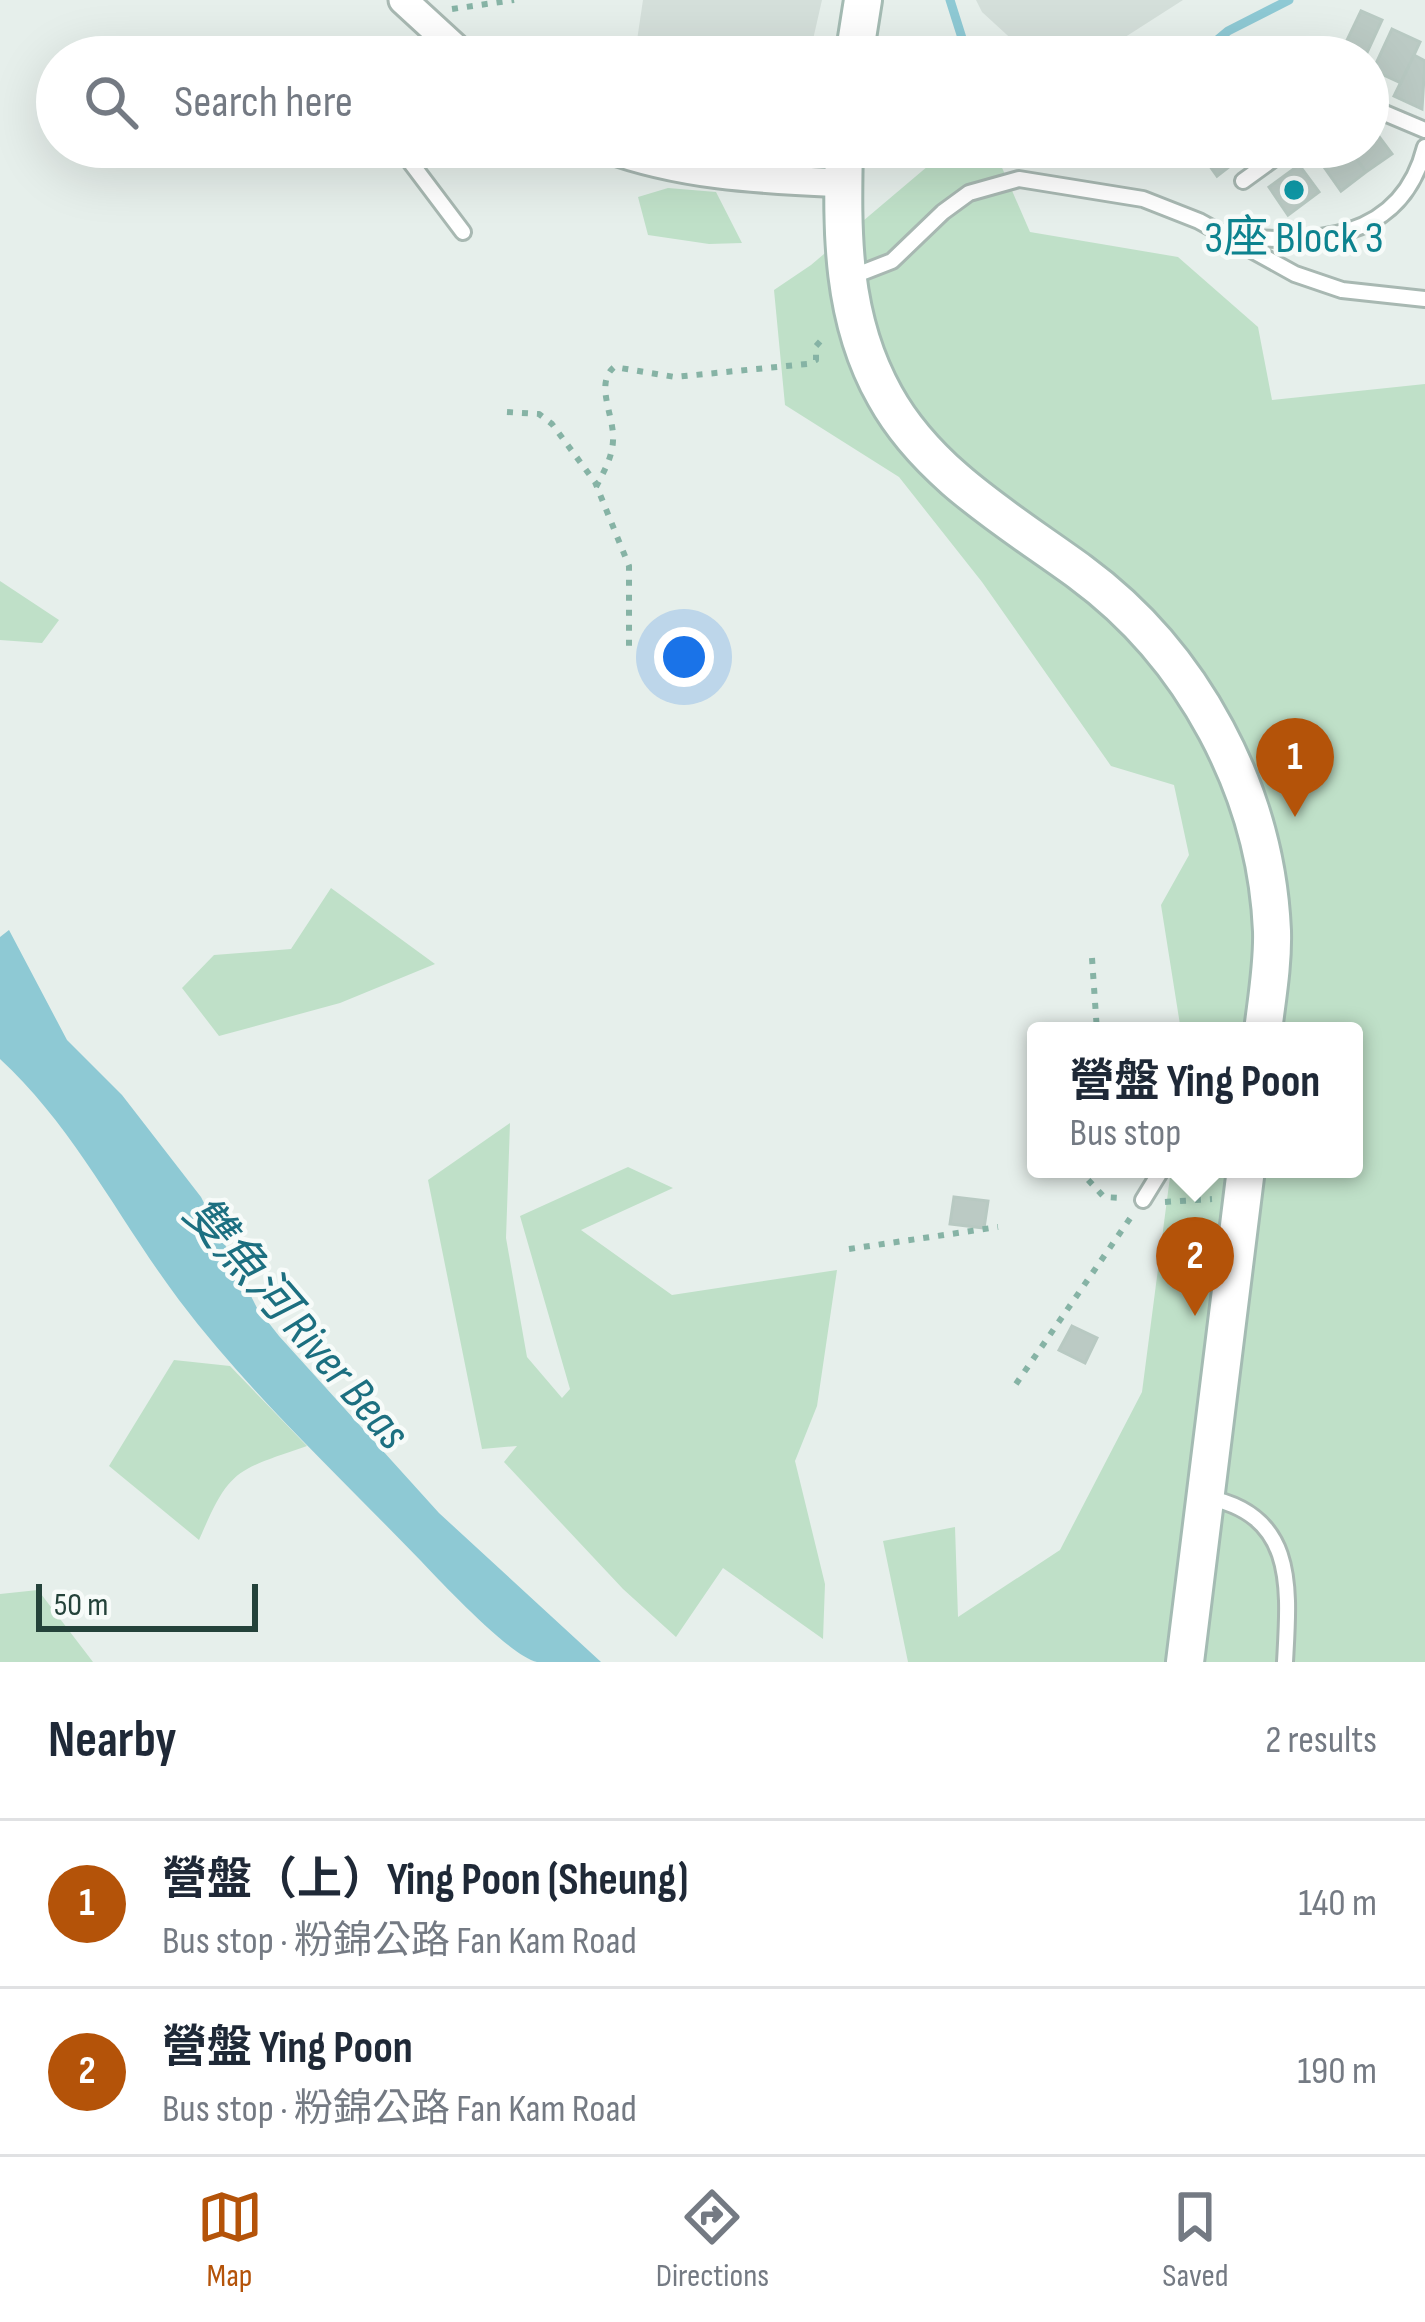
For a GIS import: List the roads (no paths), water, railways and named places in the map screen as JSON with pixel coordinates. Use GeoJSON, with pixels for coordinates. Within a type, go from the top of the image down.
{"type":"FeatureCollection","features":[{"type":"Feature","properties":{"kind":"main road"},"geometry":{"type":"LineString","coordinates":[[857,36],[862,0]]}},
{"type":"Feature","properties":{"kind":"main road"},"geometry":{"type":"LineString","coordinates":[[843,168],[846,278],[865,353],[886,398],[917,443],[977,497],[1135,618],[1209,717],[1242,789],[1266,879],[1272,950],[1260,1022]]}},
{"type":"Feature","properties":{"kind":"main road"},"geometry":{"type":"LineString","coordinates":[[1185,1662],[1245,1178]]}},
{"type":"Feature","properties":{"kind":"street"},"geometry":{"type":"LineString","coordinates":[[413,6],[444,36]]}},
{"type":"Feature","properties":{"kind":"street"},"geometry":{"type":"LineString","coordinates":[[686,168],[706,173],[792,168]]}},
{"type":"Feature","properties":{"kind":"lane"},"geometry":{"type":"LineString","coordinates":[[1389,115],[1425,130]]}},
{"type":"Feature","properties":{"kind":"lane"},"geometry":{"type":"LineString","coordinates":[[1226,235],[1296,242],[1351,230],[1394,206],[1409,190],[1425,147]]}},
{"type":"Feature","properties":{"kind":"lane"},"geometry":{"type":"LineString","coordinates":[[415,168],[463,232]]}},
{"type":"Feature","properties":{"kind":"lane"},"geometry":{"type":"LineString","coordinates":[[1243,182],[1262,168]]}},
{"type":"Feature","properties":{"kind":"lane"},"geometry":{"type":"LineString","coordinates":[[846,278],[892,261],[954,202],[1003,181],[1037,181],[1143,199],[1226,235],[1294,274],[1342,290],[1425,299]]}},
{"type":"Feature","properties":{"kind":"lane"},"geometry":{"type":"LineString","coordinates":[[1143,1200],[1156,1178]]}},
{"type":"Feature","properties":{"kind":"lane"},"geometry":{"type":"LineString","coordinates":[[1205,1498],[1246,1509],[1274,1539],[1287,1576],[1286,1662]]}},
{"type":"Feature","properties":{"kind":"water"},"geometry":{"type":"Polygon","coordinates":[[[9,930],[67,1040],[122,1095],[201,1197],[257,1308],[279,1336],[439,1513],[601,1662],[537,1662],[494,1633],[296,1434],[207,1335],[51,1114],[0,1059],[0,937],[9,930]]]}},
{"type":"Feature","properties":{"kind":"waterway"},"geometry":{"type":"LineString","coordinates":[[950,0],[961,36]]}},
{"type":"Feature","properties":{"kind":"waterway"},"geometry":{"type":"LineString","coordinates":[[1222,36],[1289,0]]}},
{"type":"Feature","properties":{"kind":"place","name":"3座 Block 3"},"geometry":{"type":"Point","coordinates":[1294,190]}},
{"type":"Feature","properties":{"kind":"place","name":"營盤（上）Ying Poon (Sheung)"},"geometry":{"type":"Point","coordinates":[1295,817]}},
{"type":"Feature","properties":{"kind":"place","name":"營盤 Ying Poon"},"geometry":{"type":"Point","coordinates":[1195,1316]}},
{"type":"Feature","properties":{"kind":"water label","name":"雙魚河 River Beas"},"geometry":{"type":"Point","coordinates":[298,1322]}}]}
